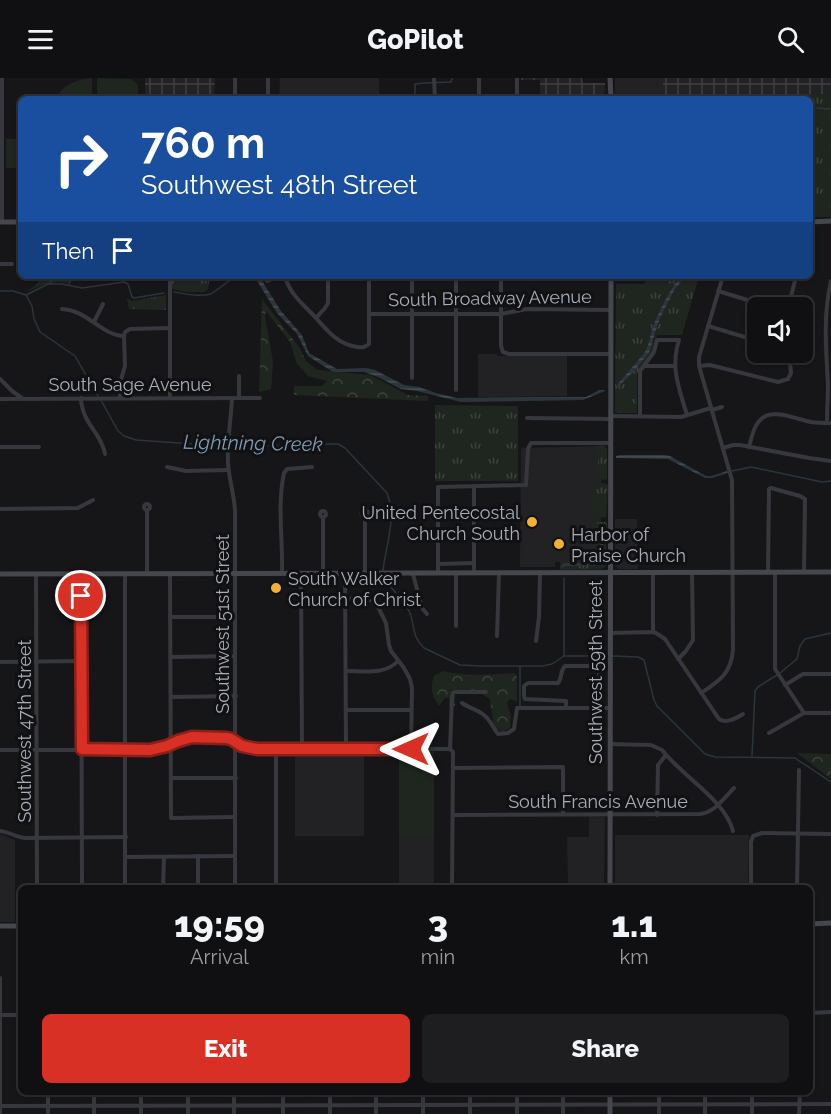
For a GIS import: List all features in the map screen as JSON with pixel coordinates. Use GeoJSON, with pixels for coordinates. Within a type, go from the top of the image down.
{"type":"FeatureCollection","features":[{"type":"Feature","properties":{"kind":"main road"},"geometry":{"type":"LineString","coordinates":[[610,78],[611,96]]}},
{"type":"Feature","properties":{"kind":"main road"},"geometry":{"type":"LineString","coordinates":[[1,222],[18,222]]}},
{"type":"Feature","properties":{"kind":"main road"},"geometry":{"type":"LineString","coordinates":[[813,222],[831,222]]}},
{"type":"Feature","properties":{"kind":"main road","name":"Southwest 59th Street"},"geometry":{"type":"LineString","coordinates":[[610,885],[611,279]]}},
{"type":"Feature","properties":{"kind":"main road"},"geometry":{"type":"LineString","coordinates":[[0,574],[831,572]]}},
{"type":"Feature","properties":{"kind":"main road"},"geometry":{"type":"LineString","coordinates":[[813,924],[831,923]]}},
{"type":"Feature","properties":{"kind":"main road"},"geometry":{"type":"LineString","coordinates":[[0,926],[18,926]]}},
{"type":"Feature","properties":{"kind":"main road"},"geometry":{"type":"LineString","coordinates":[[610,1095],[610,1114]]}},
{"type":"Feature","properties":{"kind":"street"},"geometry":{"type":"LineString","coordinates":[[1,222],[2,78]]}},
{"type":"Feature","properties":{"kind":"street"},"geometry":{"type":"LineString","coordinates":[[235,78],[235,96]]}},
{"type":"Feature","properties":{"kind":"street"},"geometry":{"type":"LineString","coordinates":[[268,78],[268,96]]}},
{"type":"Feature","properties":{"kind":"street"},"geometry":{"type":"LineString","coordinates":[[434,78],[435,96]]}},
{"type":"Feature","properties":{"kind":"street"},"geometry":{"type":"LineString","coordinates":[[478,78],[478,96]]}},
{"type":"Feature","properties":{"kind":"street"},"geometry":{"type":"LineString","coordinates":[[517,78],[517,96]]}},
{"type":"Feature","properties":{"kind":"street"},"geometry":{"type":"LineString","coordinates":[[0,264],[12,264]]}},
{"type":"Feature","properties":{"kind":"street"},"geometry":{"type":"LineString","coordinates":[[170,279],[170,398]]}},
{"type":"Feature","properties":{"kind":"street"},"geometry":{"type":"LineString","coordinates":[[267,281],[272,279]]}},
{"type":"Feature","properties":{"kind":"street"},"geometry":{"type":"LineString","coordinates":[[286,279],[292,292],[333,337],[339,342],[354,347],[368,346],[370,339],[369,279]]}},
{"type":"Feature","properties":{"kind":"street"},"geometry":{"type":"LineString","coordinates":[[316,318],[328,303],[328,279]]}},
{"type":"Feature","properties":{"kind":"street"},"geometry":{"type":"LineString","coordinates":[[412,279],[412,378]]}},
{"type":"Feature","properties":{"kind":"street"},"geometry":{"type":"LineString","coordinates":[[456,279],[456,390]]}},
{"type":"Feature","properties":{"kind":"street"},"geometry":{"type":"LineString","coordinates":[[501,279],[501,346],[503,352],[509,354],[611,354]]}},
{"type":"Feature","properties":{"kind":"street"},"geometry":{"type":"LineString","coordinates":[[701,693],[726,673],[732,661],[732,480],[699,366],[699,357],[722,279]]}},
{"type":"Feature","properties":{"kind":"street"},"geometry":{"type":"LineString","coordinates":[[791,297],[795,279]]}},
{"type":"Feature","properties":{"kind":"street"},"geometry":{"type":"LineString","coordinates":[[749,447],[753,431],[765,415],[772,414],[812,423],[829,423],[830,388],[826,324],[831,281]]}},
{"type":"Feature","properties":{"kind":"street"},"geometry":{"type":"LineString","coordinates":[[718,291],[747,300]]}},
{"type":"Feature","properties":{"kind":"street"},"geometry":{"type":"LineString","coordinates":[[94,322],[103,304]]}},
{"type":"Feature","properties":{"kind":"street"},"geometry":{"type":"LineString","coordinates":[[62,309],[75,311],[115,335],[124,336]]}},
{"type":"Feature","properties":{"kind":"street","name":"South Broadway Avenue"},"geometry":{"type":"LineString","coordinates":[[369,314],[456,315],[501,314],[527,309],[611,310]]}},
{"type":"Feature","properties":{"kind":"street"},"geometry":{"type":"LineString","coordinates":[[708,326],[747,338]]}},
{"type":"Feature","properties":{"kind":"street"},"geometry":{"type":"LineString","coordinates":[[120,398],[120,383],[124,371],[125,332],[130,329],[170,328]]}},
{"type":"Feature","properties":{"kind":"street"},"geometry":{"type":"LineString","coordinates":[[640,416],[640,371],[654,352],[657,340],[679,340],[675,352],[675,378],[687,415]]}},
{"type":"Feature","properties":{"kind":"street"},"geometry":{"type":"LineString","coordinates":[[699,366],[710,365],[778,382],[788,378],[791,373],[790,363]]}},
{"type":"Feature","properties":{"kind":"street"},"geometry":{"type":"LineString","coordinates":[[644,366],[675,366]]}},
{"type":"Feature","properties":{"kind":"street"},"geometry":{"type":"LineString","coordinates":[[239,376],[239,398]]}},
{"type":"Feature","properties":{"kind":"street"},"geometry":{"type":"LineString","coordinates":[[0,379],[22,398]]}},
{"type":"Feature","properties":{"kind":"street"},"geometry":{"type":"LineString","coordinates":[[81,398],[83,413],[102,443],[105,454]]}},
{"type":"Feature","properties":{"kind":"street","name":"Southwest 51st Street"},"geometry":{"type":"LineString","coordinates":[[231,398],[228,470],[235,499],[235,885]]}},
{"type":"Feature","properties":{"kind":"street","name":"South Sage Avenue"},"geometry":{"type":"LineString","coordinates":[[0,399],[260,398]]}},
{"type":"Feature","properties":{"kind":"street"},"geometry":{"type":"LineString","coordinates":[[527,417],[681,417],[722,407]]}},
{"type":"Feature","properties":{"kind":"street"},"geometry":{"type":"LineString","coordinates":[[438,574],[438,487],[526,485],[528,449],[531,443],[611,443]]}},
{"type":"Feature","properties":{"kind":"street"},"geometry":{"type":"LineString","coordinates":[[723,448],[733,445],[831,461]]}},
{"type":"Feature","properties":{"kind":"street"},"geometry":{"type":"LineString","coordinates":[[0,447],[39,447]]}},
{"type":"Feature","properties":{"kind":"street"},"geometry":{"type":"LineString","coordinates":[[167,467],[186,471],[228,470]]}},
{"type":"Feature","properties":{"kind":"street"},"geometry":{"type":"LineString","coordinates":[[282,574],[283,553],[280,525],[284,473],[286,469],[292,467],[312,467]]}},
{"type":"Feature","properties":{"kind":"street"},"geometry":{"type":"LineString","coordinates":[[474,486],[474,574]]}},
{"type":"Feature","properties":{"kind":"street"},"geometry":{"type":"LineString","coordinates":[[804,572],[805,499],[771,488],[769,489],[775,663],[785,685],[804,713]]}},
{"type":"Feature","properties":{"kind":"street"},"geometry":{"type":"LineString","coordinates":[[0,509],[78,508],[93,500]]}},
{"type":"Feature","properties":{"kind":"street"},"geometry":{"type":"LineString","coordinates":[[147,511],[147,574]]}},
{"type":"Feature","properties":{"kind":"street"},"geometry":{"type":"LineString","coordinates":[[323,517],[323,574]]}},
{"type":"Feature","properties":{"kind":"street"},"geometry":{"type":"LineString","coordinates":[[365,518],[365,574]]}},
{"type":"Feature","properties":{"kind":"street"},"geometry":{"type":"LineString","coordinates":[[438,564],[474,563]]}},
{"type":"Feature","properties":{"kind":"street"},"geometry":{"type":"LineString","coordinates":[[652,573],[653,632]]}},
{"type":"Feature","properties":{"kind":"street"},"geometry":{"type":"LineString","coordinates":[[678,659],[693,640],[692,573]]}},
{"type":"Feature","properties":{"kind":"street","name":"Southwest 47th Street"},"geometry":{"type":"LineString","coordinates":[[36,574],[38,885]]}},
{"type":"Feature","properties":{"kind":"street"},"geometry":{"type":"LineString","coordinates":[[81,574],[82,885]]}},
{"type":"Feature","properties":{"kind":"street"},"geometry":{"type":"LineString","coordinates":[[125,574],[126,885]]}},
{"type":"Feature","properties":{"kind":"street"},"geometry":{"type":"LineString","coordinates":[[170,574],[171,818],[235,817]]}},
{"type":"Feature","properties":{"kind":"street"},"geometry":{"type":"LineString","coordinates":[[301,574],[302,750]]}},
{"type":"Feature","properties":{"kind":"street"},"geometry":{"type":"LineString","coordinates":[[345,574],[346,749]]}},
{"type":"Feature","properties":{"kind":"street"},"geometry":{"type":"LineString","coordinates":[[413,574],[422,608],[427,614]]}},
{"type":"Feature","properties":{"kind":"street"},"geometry":{"type":"LineString","coordinates":[[456,574],[456,626]]}},
{"type":"Feature","properties":{"kind":"street"},"geometry":{"type":"LineString","coordinates":[[497,636],[499,574]]}},
{"type":"Feature","properties":{"kind":"street"},"geometry":{"type":"LineString","coordinates":[[536,641],[540,607],[540,574]]}},
{"type":"Feature","properties":{"kind":"street"},"geometry":{"type":"LineString","coordinates":[[346,599],[362,598],[375,601],[386,623],[388,645],[410,679],[411,749]]}},
{"type":"Feature","properties":{"kind":"street"},"geometry":{"type":"LineString","coordinates":[[170,617],[234,617]]}},
{"type":"Feature","properties":{"kind":"street"},"geometry":{"type":"LineString","coordinates":[[610,633],[656,633],[665,639],[715,715],[722,722],[743,714]]}},
{"type":"Feature","properties":{"kind":"street"},"geometry":{"type":"LineString","coordinates":[[171,657],[235,656]]}},
{"type":"Feature","properties":{"kind":"street"},"geometry":{"type":"LineString","coordinates":[[0,662],[81,661]]}},
{"type":"Feature","properties":{"kind":"street"},"geometry":{"type":"LineString","coordinates":[[347,671],[383,670],[398,661]]}},
{"type":"Feature","properties":{"kind":"street"},"geometry":{"type":"LineString","coordinates":[[566,708],[566,700],[525,699],[524,686],[528,683],[558,683],[565,666],[595,666],[599,669],[599,708]]}},
{"type":"Feature","properties":{"kind":"street"},"geometry":{"type":"LineString","coordinates":[[785,685],[803,674],[831,674]]}},
{"type":"Feature","properties":{"kind":"street"},"geometry":{"type":"LineString","coordinates":[[452,885],[453,752],[450,749],[453,693],[486,692]]}},
{"type":"Feature","properties":{"kind":"street"},"geometry":{"type":"LineString","coordinates":[[171,697],[236,696]]}},
{"type":"Feature","properties":{"kind":"street"},"geometry":{"type":"LineString","coordinates":[[462,703],[488,719],[498,734],[508,733],[513,729],[517,708],[610,708]]}},
{"type":"Feature","properties":{"kind":"street"},"geometry":{"type":"LineString","coordinates":[[346,711],[411,710]]}},
{"type":"Feature","properties":{"kind":"street"},"geometry":{"type":"LineString","coordinates":[[769,734],[804,713],[831,713]]}},
{"type":"Feature","properties":{"kind":"street"},"geometry":{"type":"LineString","coordinates":[[0,750],[150,750],[192,737],[231,739],[248,748],[450,749]]}},
{"type":"Feature","properties":{"kind":"street"},"geometry":{"type":"LineString","coordinates":[[610,744],[651,745],[662,750],[717,804],[730,822],[733,831]]}},
{"type":"Feature","properties":{"kind":"street"},"geometry":{"type":"LineString","coordinates":[[276,749],[276,885]]}},
{"type":"Feature","properties":{"kind":"street"},"geometry":{"type":"LineString","coordinates":[[657,815],[658,765],[666,755]]}},
{"type":"Feature","properties":{"kind":"street"},"geometry":{"type":"LineString","coordinates":[[453,768],[564,767],[564,814]]}},
{"type":"Feature","properties":{"kind":"street"},"geometry":{"type":"LineString","coordinates":[[797,885],[799,770]]}},
{"type":"Feature","properties":{"kind":"street"},"geometry":{"type":"LineString","coordinates":[[171,778],[236,778]]}},
{"type":"Feature","properties":{"kind":"street","name":"South Francis Avenue"},"geometry":{"type":"LineString","coordinates":[[453,815],[707,813],[713,810],[734,788]]}},
{"type":"Feature","properties":{"kind":"street"},"geometry":{"type":"LineString","coordinates":[[0,831],[20,837],[38,838],[126,837]]}},
{"type":"Feature","properties":{"kind":"street"},"geometry":{"type":"LineString","coordinates":[[751,885],[753,836],[762,833],[831,834]]}},
{"type":"Feature","properties":{"kind":"street"},"geometry":{"type":"LineString","coordinates":[[126,856],[235,856]]}},
{"type":"Feature","properties":{"kind":"street"},"geometry":{"type":"LineString","coordinates":[[198,856],[198,885]]}},
{"type":"Feature","properties":{"kind":"street"},"geometry":{"type":"LineString","coordinates":[[163,885],[164,857]]}},
{"type":"Feature","properties":{"kind":"street"},"geometry":{"type":"LineString","coordinates":[[0,978],[0,1114]]}},
{"type":"Feature","properties":{"kind":"street"},"geometry":{"type":"LineString","coordinates":[[813,1013],[831,1012]]}},
{"type":"Feature","properties":{"kind":"street"},"geometry":{"type":"LineString","coordinates":[[0,1015],[18,1015]]}},
{"type":"Feature","properties":{"kind":"street"},"geometry":{"type":"LineString","coordinates":[[48,1095],[48,1114]]}},
{"type":"Feature","properties":{"kind":"street"},"geometry":{"type":"LineString","coordinates":[[94,1095],[94,1114]]}},
{"type":"Feature","properties":{"kind":"street"},"geometry":{"type":"LineString","coordinates":[[141,1095],[141,1114]]}},
{"type":"Feature","properties":{"kind":"street"},"geometry":{"type":"LineString","coordinates":[[188,1095],[188,1114]]}},
{"type":"Feature","properties":{"kind":"street"},"geometry":{"type":"LineString","coordinates":[[234,1095],[234,1114]]}},
{"type":"Feature","properties":{"kind":"street"},"geometry":{"type":"LineString","coordinates":[[283,1095],[283,1114]]}},
{"type":"Feature","properties":{"kind":"street"},"geometry":{"type":"LineString","coordinates":[[330,1095],[330,1114]]}},
{"type":"Feature","properties":{"kind":"street"},"geometry":{"type":"LineString","coordinates":[[376,1095],[376,1114]]}},
{"type":"Feature","properties":{"kind":"street"},"geometry":{"type":"LineString","coordinates":[[423,1095],[423,1114]]}},
{"type":"Feature","properties":{"kind":"street"},"geometry":{"type":"LineString","coordinates":[[470,1095],[470,1114]]}},
{"type":"Feature","properties":{"kind":"street"},"geometry":{"type":"LineString","coordinates":[[517,1095],[517,1114]]}},
{"type":"Feature","properties":{"kind":"street"},"geometry":{"type":"LineString","coordinates":[[563,1095],[563,1114]]}},
{"type":"Feature","properties":{"kind":"street"},"geometry":{"type":"LineString","coordinates":[[659,1095],[659,1114]]}},
{"type":"Feature","properties":{"kind":"street"},"geometry":{"type":"LineString","coordinates":[[705,1095],[705,1114]]}},
{"type":"Feature","properties":{"kind":"street"},"geometry":{"type":"LineString","coordinates":[[752,1095],[752,1114]]}},
{"type":"Feature","properties":{"kind":"street"},"geometry":{"type":"LineString","coordinates":[[799,1114],[800,1095]]}},
{"type":"Feature","properties":{"kind":"street"},"geometry":{"type":"LineString","coordinates":[[0,1106],[831,1104]]}},
{"type":"Feature","properties":{"kind":"shaded area"},"geometry":{"type":"Polygon","coordinates":[[[145,78],[215,78],[214,96],[145,96],[145,78]]]}},
{"type":"Feature","properties":{"kind":"shaded area"},"geometry":{"type":"Polygon","coordinates":[[[280,78],[379,78],[379,96],[279,96],[280,78]]]}},
{"type":"Feature","properties":{"kind":"shaded area"},"geometry":{"type":"Polygon","coordinates":[[[521,78],[582,78],[583,83],[605,83],[604,96],[540,96],[540,80],[521,80],[521,78]]]}},
{"type":"Feature","properties":{"kind":"shaded area"},"geometry":{"type":"Polygon","coordinates":[[[615,78],[663,78],[663,96],[615,96],[615,78]]]}},
{"type":"Feature","properties":{"kind":"shaded area"},"geometry":{"type":"Polygon","coordinates":[[[663,78],[831,78],[831,94],[663,96],[663,78]]]}},
{"type":"Feature","properties":{"kind":"shaded area"},"geometry":{"type":"Polygon","coordinates":[[[256,279],[261,279],[281,311],[302,335],[309,353],[337,369],[375,370],[404,385],[457,398],[586,397],[599,390],[605,391],[583,400],[461,402],[401,389],[364,372],[333,372],[308,356],[297,334],[277,313],[256,279]]]}},
{"type":"Feature","properties":{"kind":"shaded area"},"geometry":{"type":"Polygon","coordinates":[[[679,279],[683,279],[675,289],[660,318],[649,353],[618,387],[617,385],[645,352],[653,327],[669,292],[679,279]]]}},
{"type":"Feature","properties":{"kind":"shaded area"},"geometry":{"type":"Polygon","coordinates":[[[478,354],[567,356],[567,396],[478,397],[478,354]]]}},
{"type":"Feature","properties":{"kind":"shaded area"},"geometry":{"type":"Polygon","coordinates":[[[602,446],[600,561],[598,563],[555,562],[555,567],[520,567],[521,448],[602,446]]]}},
{"type":"Feature","properties":{"kind":"shaded area"},"geometry":{"type":"Polygon","coordinates":[[[620,455],[665,455],[706,476],[727,471],[728,473],[705,478],[668,459],[616,458],[620,455]]]}},
{"type":"Feature","properties":{"kind":"shaded area"},"geometry":{"type":"Polygon","coordinates":[[[615,519],[637,519],[638,569],[619,569],[615,566],[615,519]]]}},
{"type":"Feature","properties":{"kind":"shaded area"},"geometry":{"type":"Polygon","coordinates":[[[600,525],[603,525],[603,561],[600,565],[561,568],[564,563],[598,563],[600,561],[600,525]]]}},
{"type":"Feature","properties":{"kind":"shaded area"},"geometry":{"type":"Polygon","coordinates":[[[295,752],[364,752],[364,836],[295,836],[295,752]]]}},
{"type":"Feature","properties":{"kind":"shaded area"},"geometry":{"type":"Polygon","coordinates":[[[589,816],[605,817],[604,885],[568,885],[567,837],[589,837],[589,816]]]}},
{"type":"Feature","properties":{"kind":"shaded area"},"geometry":{"type":"Polygon","coordinates":[[[0,834],[15,840],[15,922],[0,922],[0,834]]]}},
{"type":"Feature","properties":{"kind":"shaded area"},"geometry":{"type":"Polygon","coordinates":[[[615,835],[749,835],[748,885],[615,885],[615,835]]]}},
{"type":"Feature","properties":{"kind":"shaded area"},"geometry":{"type":"Polygon","coordinates":[[[399,836],[434,836],[434,885],[399,885],[399,836]]]}},
{"type":"Feature","properties":{"kind":"green space"},"geometry":{"type":"Polygon","coordinates":[[[92,78],[92,96],[57,96],[70,84],[92,78]]]}},
{"type":"Feature","properties":{"kind":"green space"},"geometry":{"type":"Polygon","coordinates":[[[97,78],[131,79],[138,85],[138,96],[97,96],[97,78]]]}},
{"type":"Feature","properties":{"kind":"green space"},"geometry":{"type":"Polygon","coordinates":[[[831,94],[831,217],[813,217],[813,96],[777,96],[831,94]]]}},
{"type":"Feature","properties":{"kind":"green space"},"geometry":{"type":"Polygon","coordinates":[[[6,139],[18,139],[18,168],[6,168],[6,139]]]}},
{"type":"Feature","properties":{"kind":"green space"},"geometry":{"type":"Polygon","coordinates":[[[41,279],[77,279],[67,283],[57,282],[43,285],[25,292],[41,279]]]}},
{"type":"Feature","properties":{"kind":"green space"},"geometry":{"type":"Polygon","coordinates":[[[171,279],[210,279],[208,289],[205,292],[171,289],[171,279]]]}},
{"type":"Feature","properties":{"kind":"green space"},"geometry":{"type":"Polygon","coordinates":[[[645,279],[679,279],[669,292],[660,311],[645,352],[617,385],[645,358],[654,340],[660,318],[675,289],[683,279],[698,279],[682,335],[657,335],[653,351],[637,373],[637,413],[615,413],[616,284],[645,284],[645,279]]]}},
{"type":"Feature","properties":{"kind":"green space"},"geometry":{"type":"Polygon","coordinates":[[[166,295],[166,310],[129,309],[127,298],[132,301],[166,295]]]}},
{"type":"Feature","properties":{"kind":"green space"},"geometry":{"type":"Polygon","coordinates":[[[262,299],[299,347],[306,361],[317,370],[370,375],[408,395],[428,396],[428,401],[294,395],[294,386],[322,386],[327,381],[308,376],[297,364],[290,342],[266,311],[273,362],[271,389],[259,392],[262,299]]]}},
{"type":"Feature","properties":{"kind":"green space"},"geometry":{"type":"Polygon","coordinates":[[[435,405],[518,406],[518,481],[435,481],[435,405]]]}},
{"type":"Feature","properties":{"kind":"green space"},"geometry":{"type":"Polygon","coordinates":[[[603,445],[607,450],[607,479],[604,480],[598,479],[598,446],[603,445]]]}},
{"type":"Feature","properties":{"kind":"green space"},"geometry":{"type":"Polygon","coordinates":[[[600,483],[608,486],[606,517],[592,518],[592,491],[599,489],[600,483]]]}},
{"type":"Feature","properties":{"kind":"green space"},"geometry":{"type":"Polygon","coordinates":[[[592,522],[607,522],[606,566],[602,569],[560,570],[561,562],[592,561],[592,522]]]}},
{"type":"Feature","properties":{"kind":"green space"},"geometry":{"type":"Polygon","coordinates":[[[443,671],[470,675],[515,673],[517,702],[510,699],[507,703],[511,717],[510,728],[502,732],[494,727],[490,699],[482,694],[455,694],[455,706],[449,707],[449,698],[445,698],[439,706],[433,695],[432,684],[434,676],[443,671]]]}},
{"type":"Feature","properties":{"kind":"green space"},"geometry":{"type":"Polygon","coordinates":[[[399,751],[434,751],[434,836],[399,836],[399,751]]]}},
{"type":"Feature","properties":{"kind":"green space"},"geometry":{"type":"Polygon","coordinates":[[[797,753],[831,754],[831,779],[797,753]]]}},
{"type":"Feature","properties":{"kind":"waterway"},"geometry":{"type":"LineString","coordinates":[[415,96],[415,84],[451,82],[452,78]]}},
{"type":"Feature","properties":{"kind":"waterway"},"geometry":{"type":"LineString","coordinates":[[817,108],[831,109]]}},
{"type":"Feature","properties":{"kind":"waterway"},"geometry":{"type":"LineString","coordinates":[[49,284],[53,279]]}},
{"type":"Feature","properties":{"kind":"waterway"},"geometry":{"type":"LineString","coordinates":[[69,284],[71,279]]}},
{"type":"Feature","properties":{"kind":"waterway"},"geometry":{"type":"LineString","coordinates":[[174,292],[211,294],[232,279]]}},
{"type":"Feature","properties":{"kind":"waterway"},"geometry":{"type":"LineString","coordinates":[[26,295],[48,284],[82,288],[124,282],[128,284],[134,298],[164,293]]}},
{"type":"Feature","properties":{"kind":"waterway","name":"Lightning Creek"},"geometry":{"type":"LineString","coordinates":[[0,291],[13,291],[26,295],[40,332],[75,356],[98,396]]}},
{"type":"Feature","properties":{"kind":"waterway","name":"Lightning Creek"},"geometry":{"type":"LineString","coordinates":[[101,400],[118,431],[136,440],[208,445],[338,444],[345,448],[387,493],[390,502],[390,532],[383,570]]}},
{"type":"Feature","properties":{"kind":"waterway"},"geometry":{"type":"LineString","coordinates":[[732,471],[751,467],[822,482],[831,481]]}},
{"type":"Feature","properties":{"kind":"waterway","name":"Lightning Creek"},"geometry":{"type":"LineString","coordinates":[[383,575],[408,609],[420,644],[460,665],[542,666],[552,664],[564,656],[608,656]]}},
{"type":"Feature","properties":{"kind":"waterway"},"geometry":{"type":"LineString","coordinates":[[564,578],[564,656]]}},
{"type":"Feature","properties":{"kind":"waterway"},"geometry":{"type":"LineString","coordinates":[[780,673],[797,659],[800,646],[805,639],[831,633]]}},
{"type":"Feature","properties":{"kind":"waterway","name":"Lightning Creek"},"geometry":{"type":"LineString","coordinates":[[613,656],[638,657],[644,660],[657,706],[705,754],[715,757],[795,758],[831,782]]}},
{"type":"Feature","properties":{"kind":"waterway"},"geometry":{"type":"LineString","coordinates":[[520,667],[520,707]]}},
{"type":"Feature","properties":{"kind":"waterway"},"geometry":{"type":"LineString","coordinates":[[752,756],[755,691],[777,675]]}},
{"type":"Feature","properties":{"kind":"place","name":"United Pentecostal Church South"},"geometry":{"type":"Point","coordinates":[532,522]}},
{"type":"Feature","properties":{"kind":"place","name":"Harbor of Praise Church"},"geometry":{"type":"Point","coordinates":[559,544]}},
{"type":"Feature","properties":{"kind":"place","name":"South Walker Church of Christ"},"geometry":{"type":"Point","coordinates":[276,588]}},
{"type":"Feature","properties":{"kind":"route"},"geometry":{"type":"LineString","coordinates":[[81,596],[82,749],[150,750],[192,737],[220,737],[231,739],[248,748],[257,749],[411,749]]}}]}
